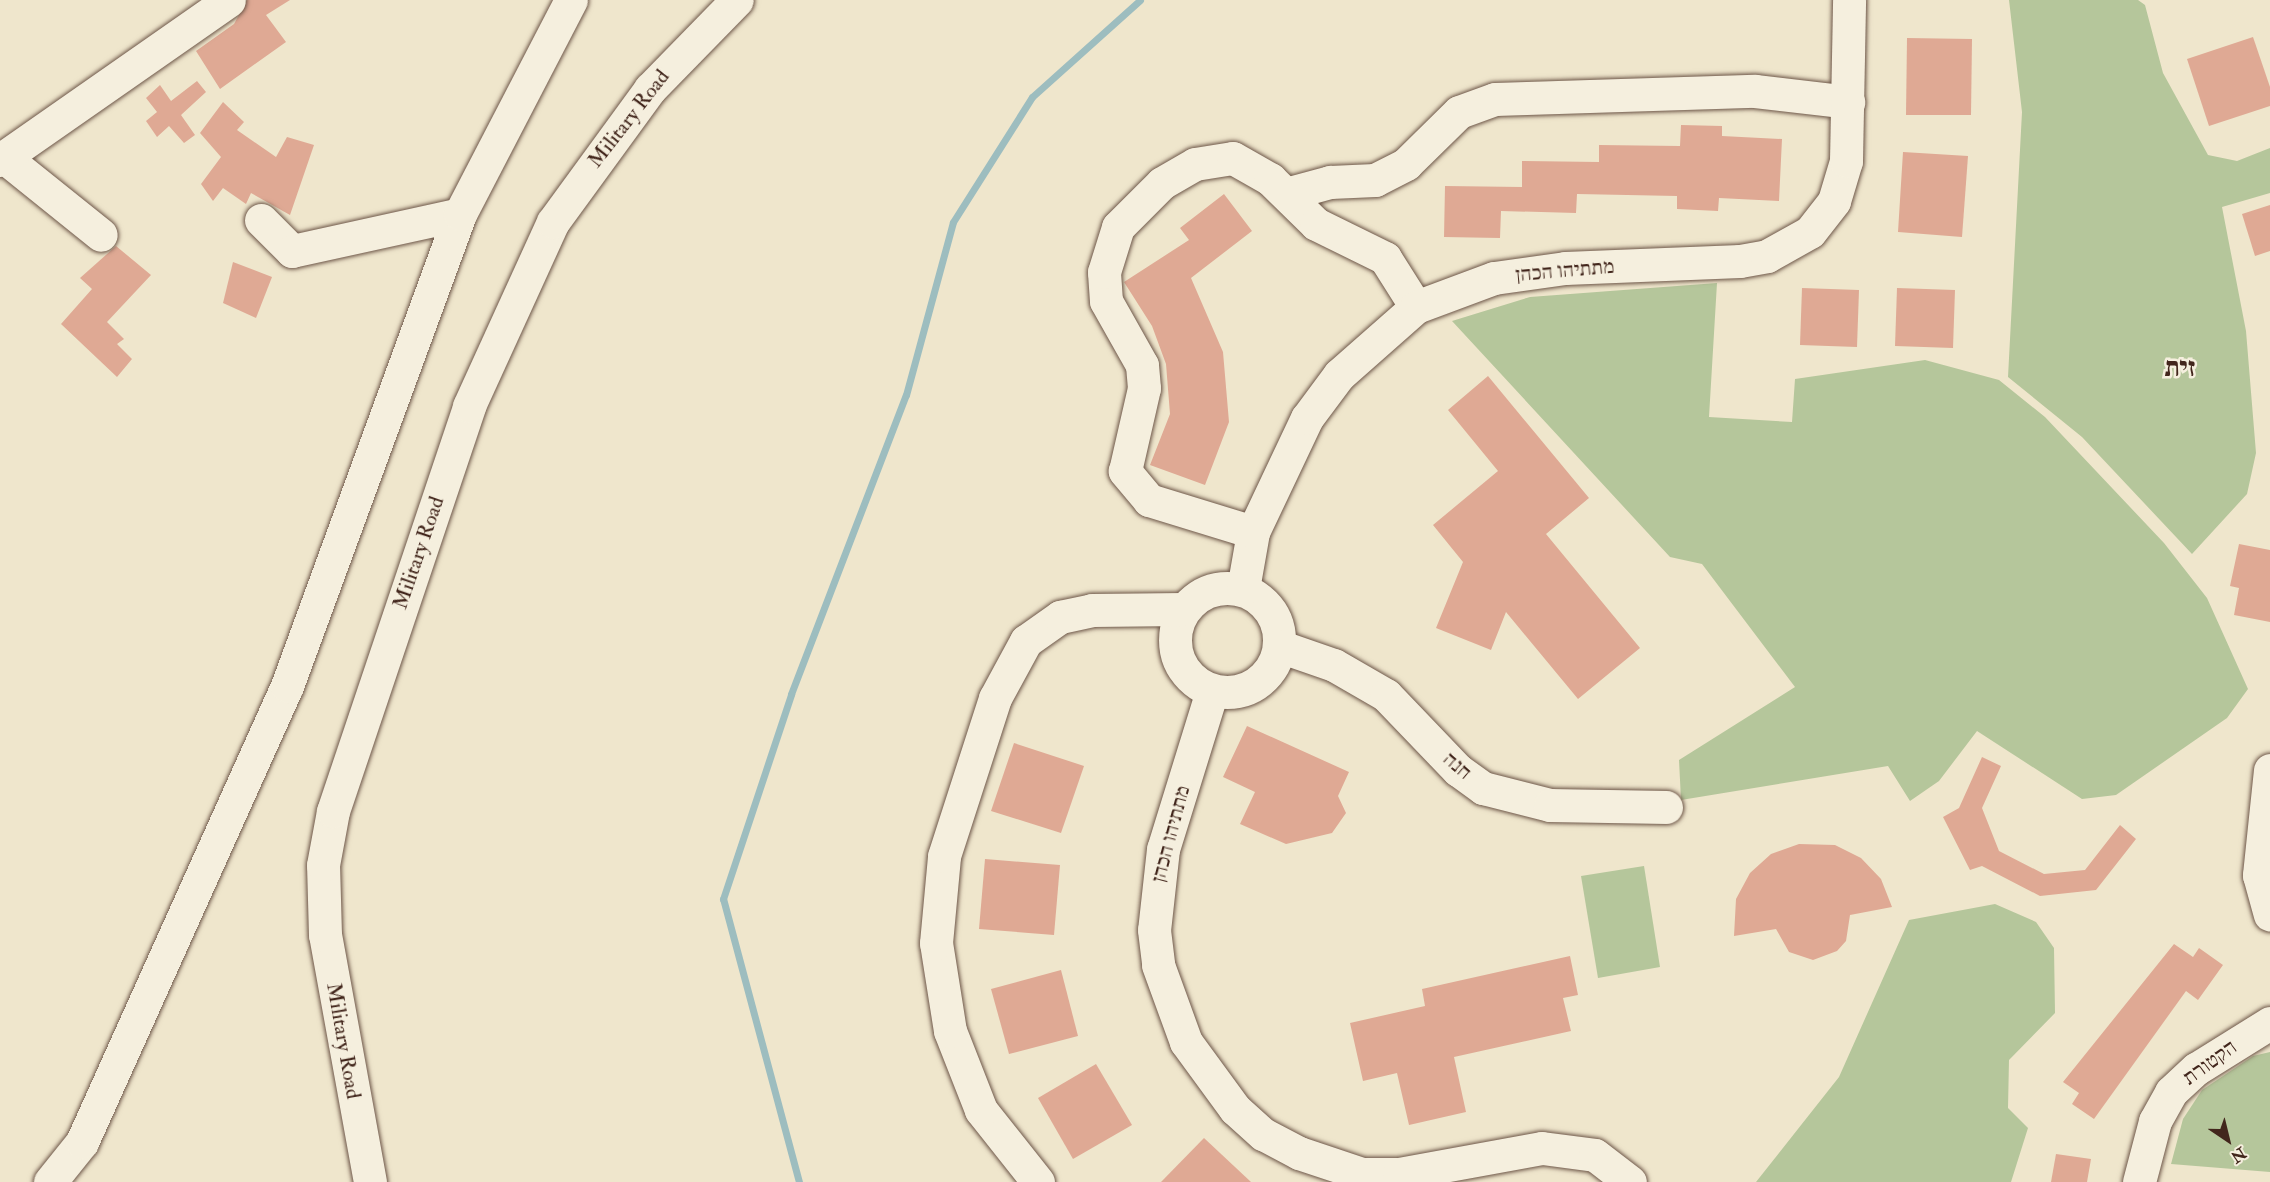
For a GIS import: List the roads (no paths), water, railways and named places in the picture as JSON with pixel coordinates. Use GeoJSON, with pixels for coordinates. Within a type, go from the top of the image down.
{"type":"FeatureCollection","features":[{"type":"Feature","properties":{"kind":"street"},"geometry":{"type":"LineString","coordinates":[[101,235],[2,159],[229,0]]}},
{"type":"Feature","properties":{"kind":"street"},"geometry":{"type":"LineString","coordinates":[[50,1182],[82,1142],[287,686],[460,214],[571,0]]}},
{"type":"Feature","properties":{"kind":"street","name":"Military Road"},"geometry":{"type":"LineString","coordinates":[[370,1182],[326,935],[322,865],[333,811],[469,406],[553,222],[650,89],[737,0]]}},
{"type":"Feature","properties":{"kind":"street","name":"מתתיהו הכהן"},"geometry":{"type":"LineString","coordinates":[[1243,590],[1253,532],[1307,418],[1339,375],[1416,307],[1494,278],[1565,268],[1740,261],[1792,244],[1834,201],[1846,161],[1849,0]]}},
{"type":"Feature","properties":{"kind":"street"},"geometry":{"type":"LineString","coordinates":[[1286,194],[1330,182],[1375,180],[1406,164],[1459,112],[1495,99],[1755,91],[1848,102]]}},
{"type":"Feature","properties":{"kind":"street"},"geometry":{"type":"LineString","coordinates":[[1253,532],[1149,500],[1125,471],[1144,388],[1142,365],[1106,301],[1104,272],[1118,227],[1155,189],[1195,164],[1233,158],[1251,165],[1286,194],[1316,224],[1385,258],[1416,307]]}},
{"type":"Feature","properties":{"kind":"street"},"geometry":{"type":"LineString","coordinates":[[261,220],[292,250],[460,214]]}},
{"type":"Feature","properties":{"kind":"street"},"geometry":{"type":"LineString","coordinates":[[1243,590],[1271,610],[1279,646],[1265,677],[1250,688],[1212,691],[1181,667],[1174,641],[1184,609],[1200,594],[1243,590]]}},
{"type":"Feature","properties":{"kind":"street"},"geometry":{"type":"LineString","coordinates":[[1038,1182],[981,1110],[950,1031],[936,943],[944,856],[995,698],[1026,641],[1060,617],[1092,610],[1184,609]]}},
{"type":"Feature","properties":{"kind":"street","name":"חנה"},"geometry":{"type":"LineString","coordinates":[[1279,646],[1334,665],[1386,694],[1458,770],[1483,788],[1550,805],[1666,807]]}},
{"type":"Feature","properties":{"kind":"street","name":"מתתיהו הכהן"},"geometry":{"type":"LineString","coordinates":[[1212,691],[1163,849],[1154,930],[1158,965],[1186,1042],[1235,1109],[1263,1134],[1299,1153],[1362,1174],[1399,1174],[1542,1148],[1595,1155],[1630,1182]]}},
{"type":"Feature","properties":{"kind":"street"},"geometry":{"type":"LineString","coordinates":[[2270,770],[2259,875],[2270,915]]}},
{"type":"Feature","properties":{"kind":"street","name":"הקטורת"},"geometry":{"type":"LineString","coordinates":[[2139,1182],[2155,1121],[2171,1092],[2196,1069],[2270,1023]]}},
{"type":"Feature","properties":{"kind":"waterway"},"geometry":{"type":"LineString","coordinates":[[799,1182],[723,899],[791,694],[906,395],[953,222],[1032,97],[1140,0]]}},
{"type":"Feature","properties":{"kind":"district","name":"זית"},"geometry":{"type":"Point","coordinates":[2180,368]}}]}
